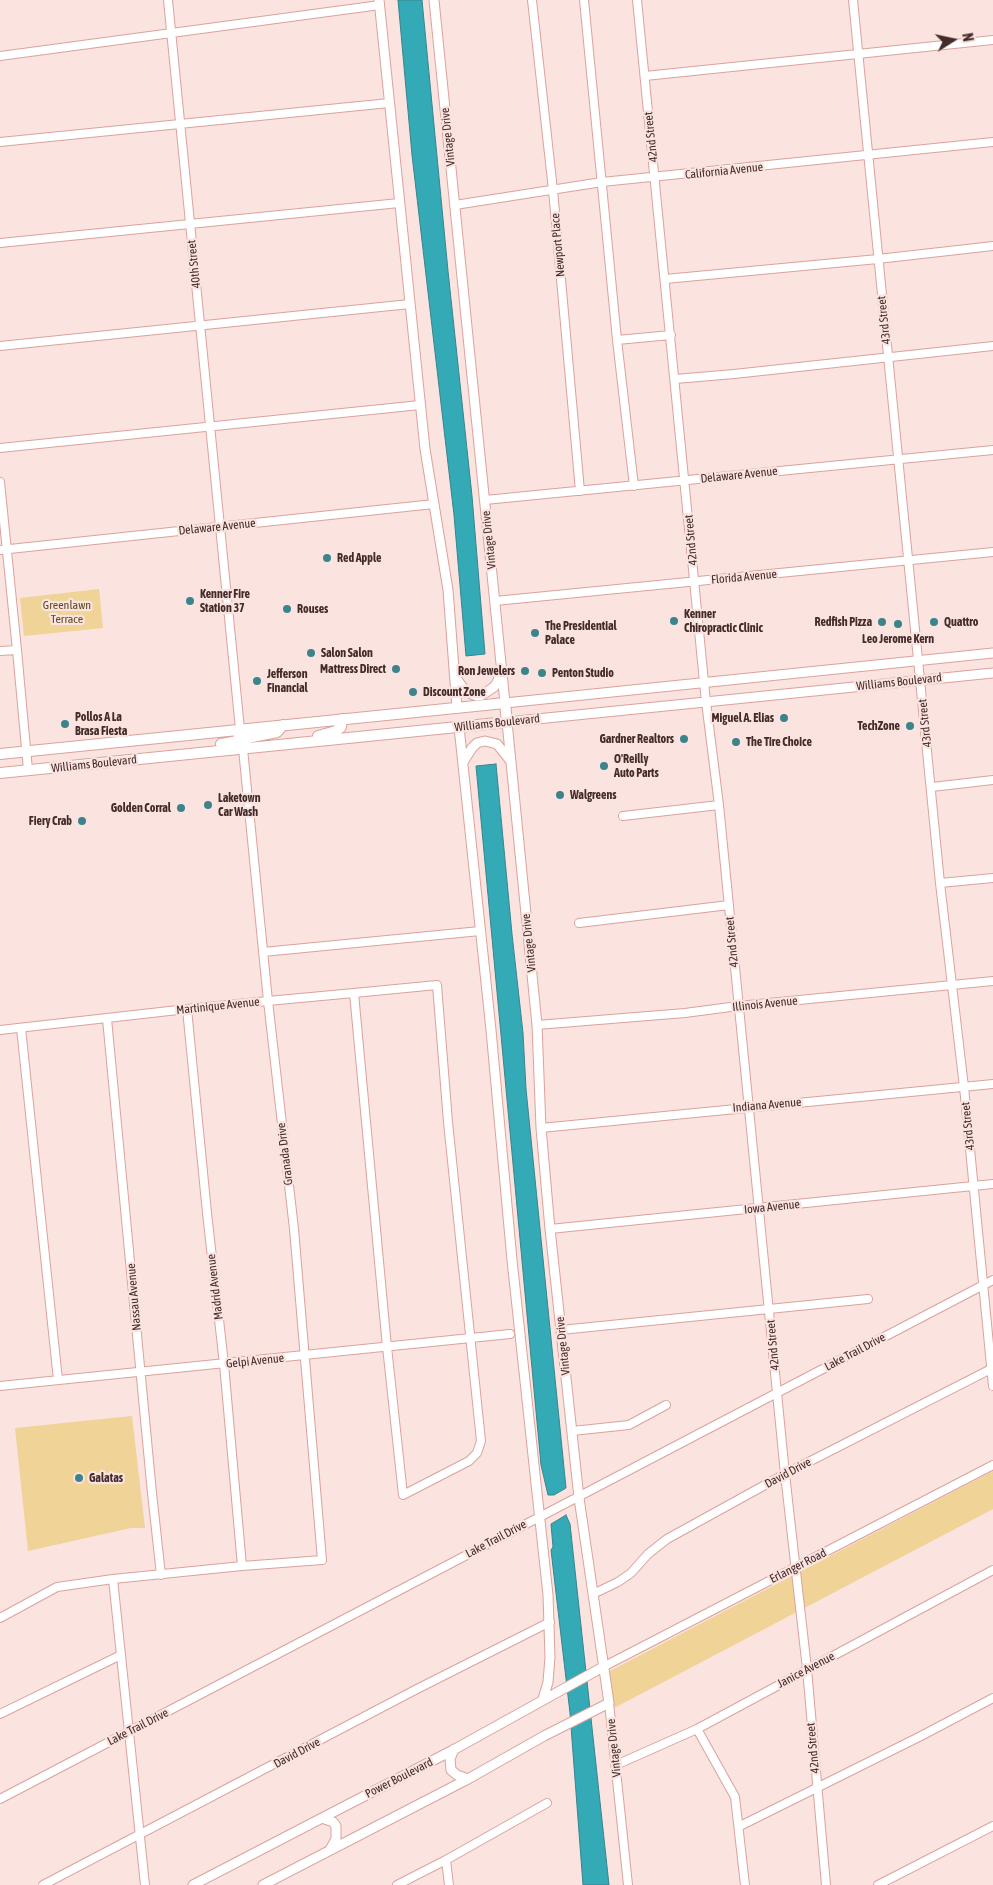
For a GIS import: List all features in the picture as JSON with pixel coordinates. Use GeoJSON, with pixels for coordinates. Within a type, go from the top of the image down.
{"type":"FeatureCollection","features":[{"type":"Feature","properties":{"kind":"main road","name":"Williams Boulevard"},"geometry":{"type":"LineString","coordinates":[[0,754],[505,703]]}},
{"type":"Feature","properties":{"kind":"main road","name":"Vintage Drive"},"geometry":{"type":"LineString","coordinates":[[505,703],[507,722]]}},
{"type":"Feature","properties":{"kind":"main road"},"geometry":{"type":"LineString","coordinates":[[457,708],[458,727]]}},
{"type":"Feature","properties":{"kind":"main road"},"geometry":{"type":"LineString","coordinates":[[288,744],[336,730],[341,727],[342,719]]}},
{"type":"Feature","properties":{"kind":"main road","name":"Williams Boulevard"},"geometry":{"type":"LineString","coordinates":[[0,773],[507,722]]}},
{"type":"Feature","properties":{"kind":"main road"},"geometry":{"type":"LineString","coordinates":[[243,748],[247,738],[277,732],[283,725]]}},
{"type":"Feature","properties":{"kind":"main road"},"geometry":{"type":"LineString","coordinates":[[198,753],[207,746],[236,742],[239,738],[240,729]]}},
{"type":"Feature","properties":{"kind":"street","name":"40th Street"},"geometry":{"type":"LineString","coordinates":[[168,0],[240,729]]}},
{"type":"Feature","properties":{"kind":"street","name":"Vintage Drive"},"geometry":{"type":"LineString","coordinates":[[434,0],[505,703]]}},
{"type":"Feature","properties":{"kind":"street","name":"Newport Place"},"geometry":{"type":"LineString","coordinates":[[532,0],[580,491]]}},
{"type":"Feature","properties":{"kind":"street"},"geometry":{"type":"LineString","coordinates":[[584,0],[617,340],[634,486]]}},
{"type":"Feature","properties":{"kind":"street","name":"42nd Street"},"geometry":{"type":"LineString","coordinates":[[637,0],[704,683],[719,805],[785,1474],[807,1669],[826,1885]]}},
{"type":"Feature","properties":{"kind":"street","name":"43rd Street"},"geometry":{"type":"LineString","coordinates":[[853,0],[910,561],[940,883],[964,1087],[993,1386]]}},
{"type":"Feature","properties":{"kind":"street"},"geometry":{"type":"LineString","coordinates":[[0,56],[379,2],[420,405],[448,590],[457,708]]}},
{"type":"Feature","properties":{"kind":"street"},"geometry":{"type":"LineString","coordinates":[[645,76],[859,52],[993,40]]}},
{"type":"Feature","properties":{"kind":"street"},"geometry":{"type":"LineString","coordinates":[[0,142],[389,103]]}},
{"type":"Feature","properties":{"kind":"street","name":"California Avenue"},"geometry":{"type":"LineString","coordinates":[[455,205],[602,182],[993,142]]}},
{"type":"Feature","properties":{"kind":"street"},"geometry":{"type":"LineString","coordinates":[[0,243],[399,203]]}},
{"type":"Feature","properties":{"kind":"street"},"geometry":{"type":"LineString","coordinates":[[665,279],[993,246]]}},
{"type":"Feature","properties":{"kind":"street"},"geometry":{"type":"LineString","coordinates":[[0,346],[410,304]]}},
{"type":"Feature","properties":{"kind":"street"},"geometry":{"type":"LineString","coordinates":[[617,340],[671,335]]}},
{"type":"Feature","properties":{"kind":"street"},"geometry":{"type":"LineString","coordinates":[[675,379],[993,346]]}},
{"type":"Feature","properties":{"kind":"street"},"geometry":{"type":"LineString","coordinates":[[0,448],[420,405]]}},
{"type":"Feature","properties":{"kind":"street","name":"Delaware Avenue"},"geometry":{"type":"LineString","coordinates":[[485,500],[993,450]]}},
{"type":"Feature","properties":{"kind":"street"},"geometry":{"type":"LineString","coordinates":[[0,482],[3,550],[17,650],[28,770]]}},
{"type":"Feature","properties":{"kind":"street","name":"Delaware Avenue"},"geometry":{"type":"LineString","coordinates":[[3,550],[434,504]]}},
{"type":"Feature","properties":{"kind":"street","name":"Florida Avenue"},"geometry":{"type":"LineString","coordinates":[[495,601],[993,552]]}},
{"type":"Feature","properties":{"kind":"street"},"geometry":{"type":"LineString","coordinates":[[0,651],[17,650]]}},
{"type":"Feature","properties":{"kind":"street","name":"Williams Boulevard"},"geometry":{"type":"LineString","coordinates":[[505,703],[993,654]]}},
{"type":"Feature","properties":{"kind":"street"},"geometry":{"type":"LineString","coordinates":[[455,675],[466,692],[477,696],[482,695],[494,687],[498,681],[502,664]]}},
{"type":"Feature","properties":{"kind":"street","name":"Williams Boulevard"},"geometry":{"type":"LineString","coordinates":[[507,722],[993,673]]}},
{"type":"Feature","properties":{"kind":"street","name":"Vintage Drive"},"geometry":{"type":"LineString","coordinates":[[507,722],[537,1025],[541,1128],[550,1229],[578,1498],[609,1702],[628,1885]]}},
{"type":"Feature","properties":{"kind":"street"},"geometry":{"type":"LineString","coordinates":[[458,727],[550,1622],[548,1682],[543,1700]]}},
{"type":"Feature","properties":{"kind":"street"},"geometry":{"type":"LineString","coordinates":[[463,762],[477,743],[484,742],[497,744],[510,761]]}},
{"type":"Feature","properties":{"kind":"street","name":"Granada Drive"},"geometry":{"type":"LineString","coordinates":[[242,1566],[322,1560],[294,1229],[268,1002],[243,748]]}},
{"type":"Feature","properties":{"kind":"street"},"geometry":{"type":"LineString","coordinates":[[932,787],[993,780]]}},
{"type":"Feature","properties":{"kind":"street"},"geometry":{"type":"LineString","coordinates":[[623,816],[719,805]]}},
{"type":"Feature","properties":{"kind":"street"},"geometry":{"type":"LineString","coordinates":[[940,883],[993,878]]}},
{"type":"Feature","properties":{"kind":"street"},"geometry":{"type":"LineString","coordinates":[[579,923],[729,905]]}},
{"type":"Feature","properties":{"kind":"street"},"geometry":{"type":"LineString","coordinates":[[263,952],[480,932]]}},
{"type":"Feature","properties":{"kind":"street","name":"Illinois Avenue"},"geometry":{"type":"LineString","coordinates":[[537,1025],[685,1013],[993,981]]}},
{"type":"Feature","properties":{"kind":"street","name":"Martinique Avenue"},"geometry":{"type":"LineString","coordinates":[[0,1030],[436,984],[448,1122],[471,1338]]}},
{"type":"Feature","properties":{"kind":"street"},"geometry":{"type":"LineString","coordinates":[[354,993],[387,1347],[403,1495],[469,1461],[477,1453],[480,1441],[471,1338]]}},
{"type":"Feature","properties":{"kind":"street","name":"Madrid Avenue"},"geometry":{"type":"LineString","coordinates":[[187,1009],[224,1364],[242,1566]]}},
{"type":"Feature","properties":{"kind":"street","name":"Nassau Avenue"},"geometry":{"type":"LineString","coordinates":[[107,1019],[152,1493],[162,1575]]}},
{"type":"Feature","properties":{"kind":"street"},"geometry":{"type":"LineString","coordinates":[[21,1028],[58,1380]]}},
{"type":"Feature","properties":{"kind":"street","name":"Indiana Avenue"},"geometry":{"type":"LineString","coordinates":[[541,1128],[993,1084]]}},
{"type":"Feature","properties":{"kind":"street","name":"Iowa Avenue"},"geometry":{"type":"LineString","coordinates":[[550,1229],[993,1184]]}},
{"type":"Feature","properties":{"kind":"street","name":"Lake Trail Drive"},"geometry":{"type":"LineString","coordinates":[[0,1799],[993,1280]]}},
{"type":"Feature","properties":{"kind":"street"},"geometry":{"type":"LineString","coordinates":[[561,1330],[868,1299]]}},
{"type":"Feature","properties":{"kind":"street","name":"Gelpi Avenue"},"geometry":{"type":"LineString","coordinates":[[0,1386],[510,1334]]}},
{"type":"Feature","properties":{"kind":"street","name":"David Drive"},"geometry":{"type":"LineString","coordinates":[[593,1594],[618,1582],[632,1572],[648,1554],[667,1539],[785,1474],[992,1368]]}},
{"type":"Feature","properties":{"kind":"street"},"geometry":{"type":"LineString","coordinates":[[572,1431],[629,1425],[666,1405]]}},
{"type":"Feature","properties":{"kind":"street","name":"Erlanger Road"},"geometry":{"type":"LineString","coordinates":[[603,1667],[993,1465]]}},
{"type":"Feature","properties":{"kind":"street"},"geometry":{"type":"LineString","coordinates":[[0,1618],[57,1587],[113,1579],[242,1566]]}},
{"type":"Feature","properties":{"kind":"street","name":"Janice Avenue"},"geometry":{"type":"LineString","coordinates":[[616,1765],[697,1729],[993,1570]]}},
{"type":"Feature","properties":{"kind":"street"},"geometry":{"type":"LineString","coordinates":[[113,1579],[145,1885]]}},
{"type":"Feature","properties":{"kind":"street","name":"David Drive"},"geometry":{"type":"LineString","coordinates":[[43,1885],[550,1622]]}},
{"type":"Feature","properties":{"kind":"street"},"geometry":{"type":"LineString","coordinates":[[0,1714],[121,1655]]}},
{"type":"Feature","properties":{"kind":"street","name":"Power Boulevard"},"geometry":{"type":"LineString","coordinates":[[193,1885],[454,1749],[603,1667]]}},
{"type":"Feature","properties":{"kind":"street"},"geometry":{"type":"LineString","coordinates":[[740,1826],[993,1698]]}},
{"type":"Feature","properties":{"kind":"street"},"geometry":{"type":"LineString","coordinates":[[262,1885],[468,1779],[609,1702]]}},
{"type":"Feature","properties":{"kind":"street"},"geometry":{"type":"LineString","coordinates":[[697,1729],[735,1797],[740,1826],[745,1885]]}},
{"type":"Feature","properties":{"kind":"street"},"geometry":{"type":"LineString","coordinates":[[454,1749],[450,1759],[451,1770],[456,1775],[468,1779]]}},
{"type":"Feature","properties":{"kind":"street"},"geometry":{"type":"LineString","coordinates":[[397,1885],[446,1860],[547,1803]]}},
{"type":"Feature","properties":{"kind":"street"},"geometry":{"type":"LineString","coordinates":[[322,1818],[333,1822],[336,1826],[336,1840],[331,1848]]}},
{"type":"Feature","properties":{"kind":"street"},"geometry":{"type":"LineString","coordinates":[[878,1885],[993,1826]]}},
{"type":"Feature","properties":{"kind":"street"},"geometry":{"type":"LineString","coordinates":[[446,1860],[448,1885]]}},
{"type":"Feature","properties":{"kind":"green space","name":"Greenlawn Terrace"},"geometry":{"type":"Polygon","coordinates":[[[99,589],[103,628],[24,636],[20,598],[99,589]]]}},
{"type":"Feature","properties":{"kind":"green space","name":"Galatas"},"geometry":{"type":"Polygon","coordinates":[[[132,1416],[145,1528],[131,1528],[28,1551],[15,1428],[132,1416]]]}},
{"type":"Feature","properties":{"kind":"green space"},"geometry":{"type":"Polygon","coordinates":[[[993,1471],[993,1509],[614,1708],[608,1672],[993,1471]]]}},
{"type":"Feature","properties":{"kind":"water"},"geometry":{"type":"Polygon","coordinates":[[[398,0],[422,0],[472,496],[485,654],[466,656],[454,515],[412,155],[398,0]]]}},
{"type":"Feature","properties":{"kind":"water"},"geometry":{"type":"Polygon","coordinates":[[[496,764],[566,1488],[554,1495],[548,1495],[541,1465],[476,766],[496,764]]]}},
{"type":"Feature","properties":{"kind":"water"},"geometry":{"type":"Polygon","coordinates":[[[566,1515],[570,1524],[609,1885],[583,1885],[570,1713],[551,1550],[553,1547],[551,1524],[566,1515]]]}},
{"type":"Feature","properties":{"kind":"place","name":"Red Apple"},"geometry":{"type":"Point","coordinates":[327,558]}},
{"type":"Feature","properties":{"kind":"place","name":"Kenner Fire Station 37"},"geometry":{"type":"Point","coordinates":[190,601]}},
{"type":"Feature","properties":{"kind":"place","name":"Rouses"},"geometry":{"type":"Point","coordinates":[287,609]}},
{"type":"Feature","properties":{"kind":"place","name":"Kenner Chiropractic Clinic"},"geometry":{"type":"Point","coordinates":[674,621]}},
{"type":"Feature","properties":{"kind":"place","name":"Redfish Pizza"},"geometry":{"type":"Point","coordinates":[882,622]}},
{"type":"Feature","properties":{"kind":"place","name":"Quattro"},"geometry":{"type":"Point","coordinates":[934,622]}},
{"type":"Feature","properties":{"kind":"place","name":"Leo Jerome Kern"},"geometry":{"type":"Point","coordinates":[898,624]}},
{"type":"Feature","properties":{"kind":"place","name":"The Presidential Palace"},"geometry":{"type":"Point","coordinates":[535,633]}},
{"type":"Feature","properties":{"kind":"place","name":"Salon Salon"},"geometry":{"type":"Point","coordinates":[311,653]}},
{"type":"Feature","properties":{"kind":"place","name":"Mattress Direct"},"geometry":{"type":"Point","coordinates":[396,669]}},
{"type":"Feature","properties":{"kind":"place","name":"Ron Jewelers"},"geometry":{"type":"Point","coordinates":[525,671]}},
{"type":"Feature","properties":{"kind":"place","name":"Penton Studio"},"geometry":{"type":"Point","coordinates":[542,673]}},
{"type":"Feature","properties":{"kind":"place","name":"Jefferson Financial"},"geometry":{"type":"Point","coordinates":[257,681]}},
{"type":"Feature","properties":{"kind":"place","name":"Discount Zone"},"geometry":{"type":"Point","coordinates":[413,692]}},
{"type":"Feature","properties":{"kind":"place","name":"Miguel A. Elias"},"geometry":{"type":"Point","coordinates":[784,718]}},
{"type":"Feature","properties":{"kind":"place","name":"Pollos A La Brasa Fiesta"},"geometry":{"type":"Point","coordinates":[65,724]}},
{"type":"Feature","properties":{"kind":"place","name":"TechZone"},"geometry":{"type":"Point","coordinates":[910,726]}},
{"type":"Feature","properties":{"kind":"place","name":"Gardner Realtors"},"geometry":{"type":"Point","coordinates":[684,739]}},
{"type":"Feature","properties":{"kind":"place","name":"The Tire Choice"},"geometry":{"type":"Point","coordinates":[736,742]}},
{"type":"Feature","properties":{"kind":"place","name":"O'Reilly Auto Parts"},"geometry":{"type":"Point","coordinates":[604,766]}},
{"type":"Feature","properties":{"kind":"place","name":"Walgreens"},"geometry":{"type":"Point","coordinates":[560,795]}},
{"type":"Feature","properties":{"kind":"place","name":"Laketown Car Wash"},"geometry":{"type":"Point","coordinates":[208,805]}},
{"type":"Feature","properties":{"kind":"place","name":"Golden Corral"},"geometry":{"type":"Point","coordinates":[181,808]}},
{"type":"Feature","properties":{"kind":"place","name":"Fiery Crab"},"geometry":{"type":"Point","coordinates":[82,821]}},
{"type":"Feature","properties":{"kind":"place","name":"Galatas"},"geometry":{"type":"Point","coordinates":[79,1478]}}]}
